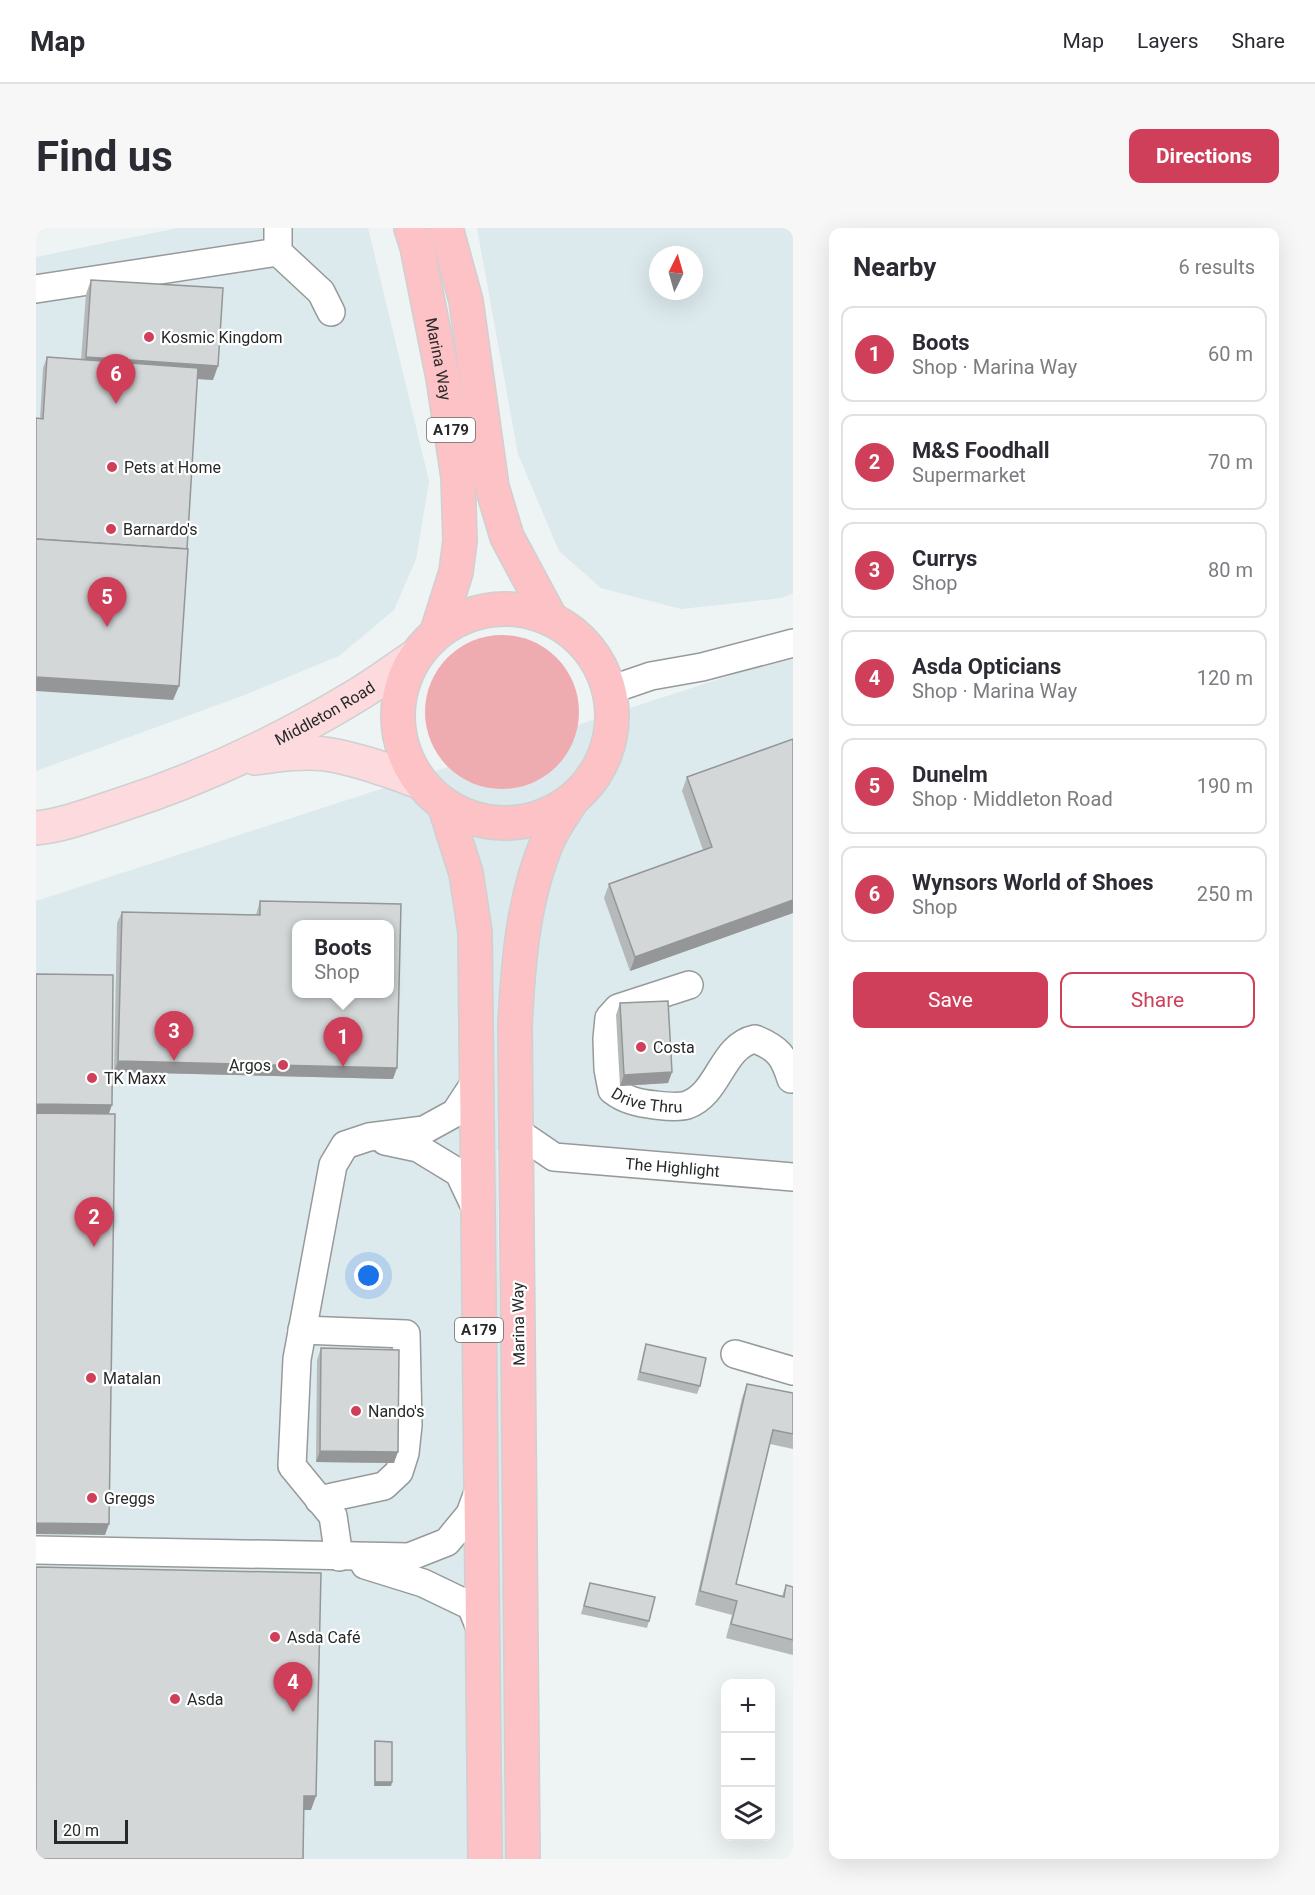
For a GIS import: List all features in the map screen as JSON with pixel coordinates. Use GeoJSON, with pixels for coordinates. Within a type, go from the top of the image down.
{"type":"FeatureCollection","features":[{"type":"Feature","properties":{"kind":"highway","name":"Marina Way"},"geometry":{"type":"LineString","coordinates":[[411,228],[444,378],[458,477],[460,541],[456,572],[436,632]]}},
{"type":"Feature","properties":{"kind":"highway","name":"Marina Way"},"geometry":{"type":"LineString","coordinates":[[446,228],[466,302],[492,487],[507,537],[551,619]]}},
{"type":"Feature","properties":{"kind":"highway","name":"A179"},"geometry":{"type":"LineString","coordinates":[[492,609],[522,609],[551,619],[578,636],[598,661],[610,690],[613,720],[607,751],[593,778],[572,800],[542,817],[509,823],[475,819],[444,804],[420,782],[404,753],[397,720],[401,688],[414,657],[436,632],[462,617],[492,609]]}},
{"type":"Feature","properties":{"kind":"highway","name":"Marina Way"},"geometry":{"type":"LineString","coordinates":[[523,1859],[515,1026],[518,966],[530,894],[548,839],[572,800]]}},
{"type":"Feature","properties":{"kind":"highway","name":"A179"},"geometry":{"type":"LineString","coordinates":[[444,804],[453,839],[466,873],[475,932],[485,1859]]}},
{"type":"Feature","properties":{"kind":"main road","name":"Middleton Road"},"geometry":{"type":"LineString","coordinates":[[42,831],[145,797],[230,762],[294,732],[351,700],[414,657]]}},
{"type":"Feature","properties":{"kind":"main road","name":"Middleton Road"},"geometry":{"type":"LineString","coordinates":[[230,762],[277,755],[324,754],[383,768],[420,782]]}},
{"type":"Feature","properties":{"kind":"street"},"geometry":{"type":"LineString","coordinates":[[36,289],[278,240],[321,292],[331,312]]}},
{"type":"Feature","properties":{"kind":"street"},"geometry":{"type":"LineString","coordinates":[[610,690],[651,676],[702,667],[793,643]]}},
{"type":"Feature","properties":{"kind":"street","name":"Drive Thru"},"geometry":{"type":"LineString","coordinates":[[688,985],[618,1008],[609,1018],[608,1070],[612,1090],[622,1098],[638,1103],[687,1105],[705,1093],[734,1050],[746,1041],[755,1039],[777,1050],[786,1061],[791,1079]]}},
{"type":"Feature","properties":{"kind":"street"},"geometry":{"type":"LineString","coordinates":[[339,1557],[333,1516],[292,1466],[297,1359],[333,1165],[345,1145],[369,1137],[424,1130],[455,1113],[476,1081]]}},
{"type":"Feature","properties":{"kind":"street"},"geometry":{"type":"LineString","coordinates":[[516,1131],[554,1158],[516,1182]]}},
{"type":"Feature","properties":{"kind":"street"},"geometry":{"type":"LineString","coordinates":[[369,1137],[418,1148],[459,1173],[478,1213]]}},
{"type":"Feature","properties":{"kind":"street","name":"The Highlight"},"geometry":{"type":"LineString","coordinates":[[554,1158],[793,1177]]}},
{"type":"Feature","properties":{"kind":"street"},"geometry":{"type":"LineString","coordinates":[[302,1330],[406,1334],[408,1425],[405,1453],[399,1472],[384,1486],[320,1500]]}},
{"type":"Feature","properties":{"kind":"street"},"geometry":{"type":"LineString","coordinates":[[735,1354],[793,1371]]}},
{"type":"Feature","properties":{"kind":"street"},"geometry":{"type":"LineString","coordinates":[[36,1550],[409,1557],[447,1542],[470,1514],[481,1485]]}},
{"type":"Feature","properties":{"kind":"street"},"geometry":{"type":"LineString","coordinates":[[339,1557],[423,1583],[471,1606],[482,1633]]}},
{"type":"Feature","properties":{"kind":"shaded area"},"geometry":{"type":"Polygon","coordinates":[[[178,228],[368,228],[429,481],[416,559],[394,610],[339,656],[242,696],[36,771],[36,257],[178,228]]]}},
{"type":"Feature","properties":{"kind":"shaded area"},"geometry":{"type":"Polygon","coordinates":[[[477,228],[793,228],[793,593],[782,598],[681,609],[601,588],[559,551],[518,454],[477,228]]]}},
{"type":"Feature","properties":{"kind":"shaded area"},"geometry":{"type":"Polygon","coordinates":[[[502,635],[532,640],[557,657],[574,682],[579,712],[574,742],[557,767],[532,784],[502,789],[472,784],[447,767],[430,742],[425,712],[430,682],[447,657],[472,640],[502,635]]]}},
{"type":"Feature","properties":{"kind":"shaded area"},"geometry":{"type":"Polygon","coordinates":[[[793,655],[793,1169],[497,1150],[508,1859],[36,1859],[36,901],[793,655]]]}},
{"type":"Feature","properties":{"kind":"building","name":"Kosmic Kingdom"},"geometry":{"type":"Polygon","coordinates":[[[91,280],[223,288],[218,366],[86,357],[91,280]]]}},
{"type":"Feature","properties":{"kind":"building"},"geometry":{"type":"Polygon","coordinates":[[[47,357],[198,368],[187,549],[36,539],[36,418],[43,419],[47,357]]]}},
{"type":"Feature","properties":{"kind":"building"},"geometry":{"type":"Polygon","coordinates":[[[36,539],[188,549],[179,686],[36,677],[36,539]]]}},
{"type":"Feature","properties":{"kind":"building"},"geometry":{"type":"Polygon","coordinates":[[[793,739],[793,900],[635,957],[609,884],[712,847],[687,777],[793,739]]]}},
{"type":"Feature","properties":{"kind":"building"},"geometry":{"type":"Polygon","coordinates":[[[260,901],[401,904],[397,1068],[118,1061],[122,912],[260,915],[260,901]]]}},
{"type":"Feature","properties":{"kind":"building"},"geometry":{"type":"Polygon","coordinates":[[[36,974],[113,975],[112,1105],[36,1104],[36,974]]]}},
{"type":"Feature","properties":{"kind":"building"},"geometry":{"type":"Polygon","coordinates":[[[668,1001],[672,1072],[624,1075],[620,1003],[668,1001]]]}},
{"type":"Feature","properties":{"kind":"building"},"geometry":{"type":"Polygon","coordinates":[[[36,1113],[115,1114],[109,1524],[36,1523],[36,1113]]]}},
{"type":"Feature","properties":{"kind":"building"},"geometry":{"type":"Polygon","coordinates":[[[646,1344],[706,1358],[700,1386],[640,1372],[646,1344]]]}},
{"type":"Feature","properties":{"kind":"building","name":"Nando's"},"geometry":{"type":"Polygon","coordinates":[[[321,1348],[399,1350],[398,1452],[320,1451],[321,1348]]]}},
{"type":"Feature","properties":{"kind":"building"},"geometry":{"type":"Polygon","coordinates":[[[747,1384],[793,1393],[793,1434],[773,1430],[736,1584],[784,1597],[786,1585],[793,1587],[793,1640],[731,1624],[737,1601],[700,1591],[747,1384]]]}},
{"type":"Feature","properties":{"kind":"building","name":"Asda"},"geometry":{"type":"Polygon","coordinates":[[[36,1567],[321,1573],[316,1796],[304,1796],[303,1859],[36,1859],[36,1567]]]}},
{"type":"Feature","properties":{"kind":"building"},"geometry":{"type":"Polygon","coordinates":[[[590,1583],[655,1597],[649,1621],[584,1606],[590,1583]]]}},
{"type":"Feature","properties":{"kind":"building"},"geometry":{"type":"Polygon","coordinates":[[[375,1741],[392,1742],[392,1782],[375,1782],[375,1741]]]}},
{"type":"Feature","properties":{"kind":"place","name":"Kosmic Kingdom"},"geometry":{"type":"Point","coordinates":[149,337]}},
{"type":"Feature","properties":{"kind":"place","name":"Wynsors World of Shoes"},"geometry":{"type":"Point","coordinates":[116,404]}},
{"type":"Feature","properties":{"kind":"place","name":"Pets at Home"},"geometry":{"type":"Point","coordinates":[112,467]}},
{"type":"Feature","properties":{"kind":"place","name":"Barnardo's"},"geometry":{"type":"Point","coordinates":[111,529]}},
{"type":"Feature","properties":{"kind":"place","name":"Dunelm"},"geometry":{"type":"Point","coordinates":[107,627]}},
{"type":"Feature","properties":{"kind":"place","name":"Costa"},"geometry":{"type":"Point","coordinates":[641,1047]}},
{"type":"Feature","properties":{"kind":"place","name":"Currys"},"geometry":{"type":"Point","coordinates":[174,1061]}},
{"type":"Feature","properties":{"kind":"place","name":"Argos"},"geometry":{"type":"Point","coordinates":[283,1065]}},
{"type":"Feature","properties":{"kind":"place","name":"Boots"},"geometry":{"type":"Point","coordinates":[343,1067]}},
{"type":"Feature","properties":{"kind":"place","name":"TK Maxx"},"geometry":{"type":"Point","coordinates":[92,1078]}},
{"type":"Feature","properties":{"kind":"place","name":"M&S Foodhall"},"geometry":{"type":"Point","coordinates":[94,1247]}},
{"type":"Feature","properties":{"kind":"place","name":"Matalan"},"geometry":{"type":"Point","coordinates":[91,1378]}},
{"type":"Feature","properties":{"kind":"place","name":"Nando's"},"geometry":{"type":"Point","coordinates":[356,1411]}},
{"type":"Feature","properties":{"kind":"place","name":"Greggs"},"geometry":{"type":"Point","coordinates":[92,1498]}},
{"type":"Feature","properties":{"kind":"place","name":"Asda Café"},"geometry":{"type":"Point","coordinates":[275,1637]}},
{"type":"Feature","properties":{"kind":"place","name":"Asda"},"geometry":{"type":"Point","coordinates":[175,1699]}},
{"type":"Feature","properties":{"kind":"place","name":"Asda Opticians"},"geometry":{"type":"Point","coordinates":[293,1712]}}]}
